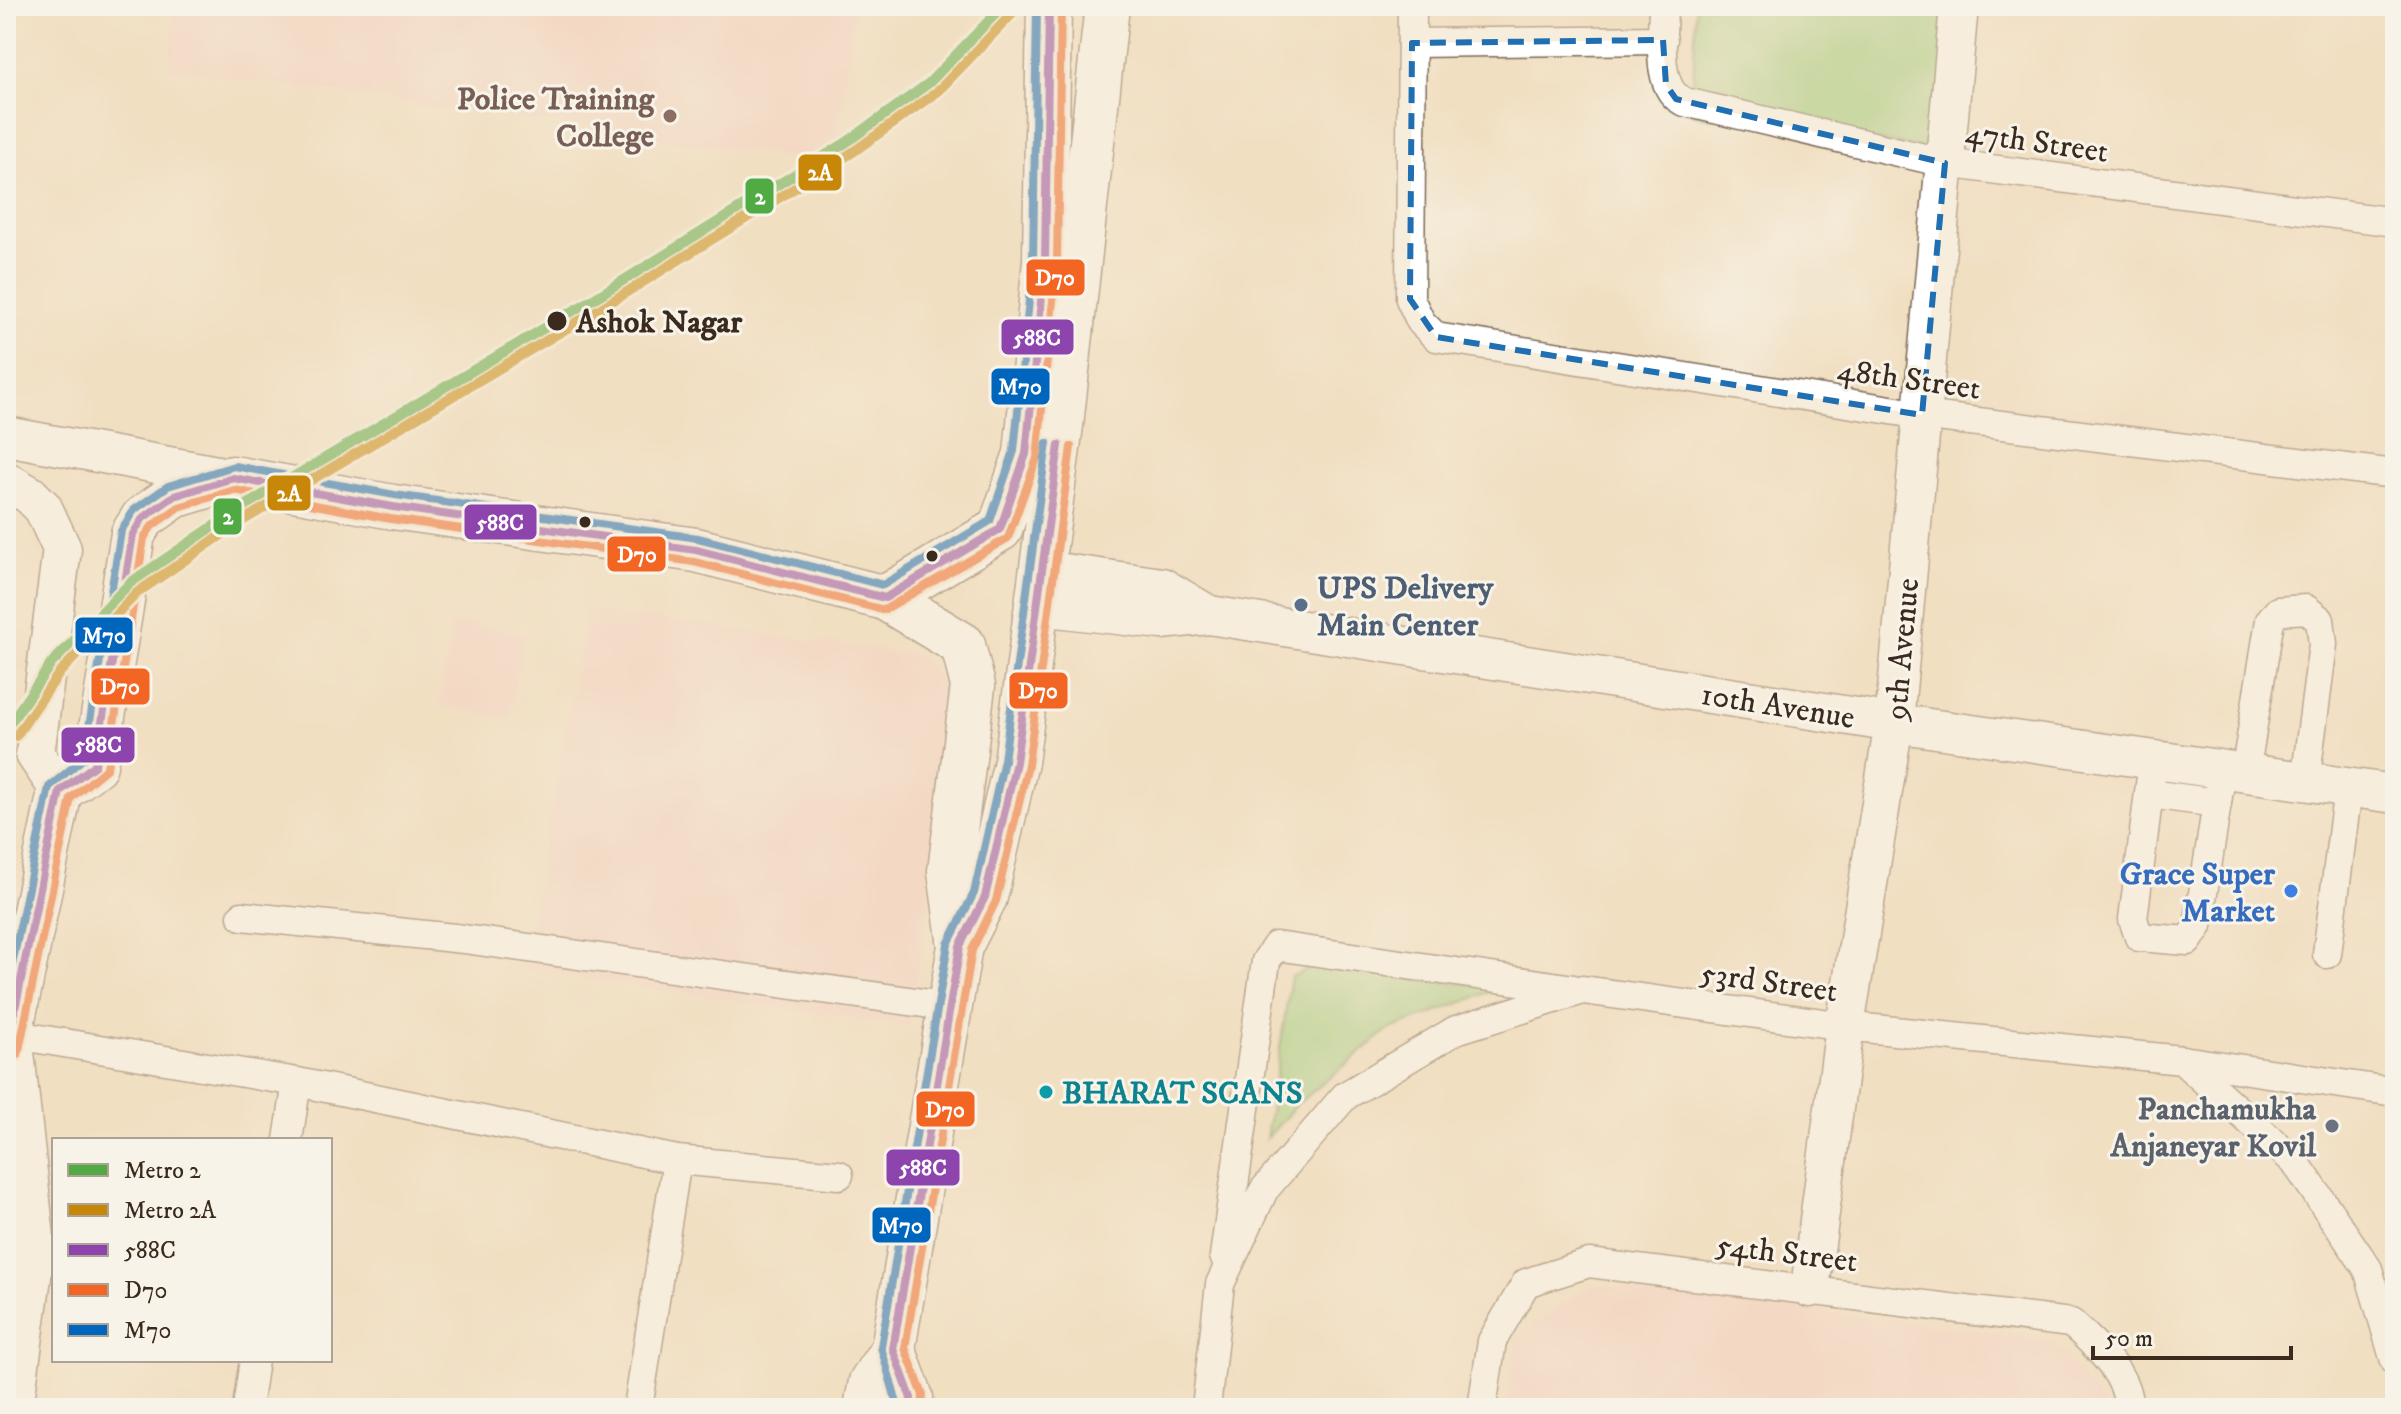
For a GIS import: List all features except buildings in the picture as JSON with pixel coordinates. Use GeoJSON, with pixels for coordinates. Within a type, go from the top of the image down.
{"type":"FeatureCollection","features":[{"type":"Feature","properties":{"kind":"main road"},"geometry":{"type":"LineString","coordinates":[[885,598],[1000,529],[1026,454],[1045,261],[1049,6]]}},
{"type":"Feature","properties":{"kind":"main road"},"geometry":{"type":"LineString","coordinates":[[960,946],[985,897],[1016,762],[1041,588],[1107,6]]}},
{"type":"Feature","properties":{"kind":"main road"},"geometry":{"type":"LineString","coordinates":[[11,1408],[33,1247],[8,1043],[60,791],[95,765],[133,534],[143,518],[174,496],[233,478],[393,507],[696,550],[885,598],[963,645],[973,686],[950,871],[960,946],[893,1349],[871,1382],[866,1408]]}},
{"type":"Feature","properties":{"kind":"main road"},"geometry":{"type":"LineString","coordinates":[[893,1349],[911,1398],[910,1408]]}},
{"type":"Feature","properties":{"kind":"street"},"geometry":{"type":"LineString","coordinates":[[1412,6],[1412,43],[1663,40],[1663,6]]}},
{"type":"Feature","properties":{"kind":"street","name":"9th Avenue"},"geometry":{"type":"LineString","coordinates":[[1810,1288],[1845,1026],[1894,723],[1959,6]]}},
{"type":"Feature","properties":{"kind":"street","name":"47th Street"},"geometry":{"type":"LineString","coordinates":[[1663,40],[1666,85],[1676,99],[1945,163],[2395,222]]}},
{"type":"Feature","properties":{"kind":"street","name":"48th Street"},"geometry":{"type":"LineString","coordinates":[[1412,43],[1410,299],[1421,322],[1436,337],[1474,346],[1922,415],[2395,474]]}},
{"type":"Feature","properties":{"kind":"street"},"geometry":{"type":"LineString","coordinates":[[13,437],[233,478]]}},
{"type":"Feature","properties":{"kind":"street"},"geometry":{"type":"LineString","coordinates":[[6,481],[30,495],[43,508],[62,549],[35,754],[60,791]]}},
{"type":"Feature","properties":{"kind":"street","name":"10th Avenue"},"geometry":{"type":"LineString","coordinates":[[1041,588],[1162,587],[1209,615],[1894,723],[2151,778],[2228,783],[2305,782],[2395,794]]}},
{"type":"Feature","properties":{"kind":"street"},"geometry":{"type":"LineString","coordinates":[[2151,778],[2133,919],[2139,937],[2159,942],[2188,941],[2198,926],[2228,783],[2270,620],[2278,611],[2306,609],[2320,620],[2323,644],[2305,782]]}},
{"type":"Feature","properties":{"kind":"street"},"geometry":{"type":"LineString","coordinates":[[2327,954],[2348,788]]}},
{"type":"Feature","properties":{"kind":"street"},"geometry":{"type":"LineString","coordinates":[[242,916],[464,939],[952,1007]]}},
{"type":"Feature","properties":{"kind":"street"},"geometry":{"type":"LineString","coordinates":[[1220,1284],[1266,961],[1276,946],[1583,990]]}},
{"type":"Feature","properties":{"kind":"street","name":"53rd Street"},"geometry":{"type":"LineString","coordinates":[[1206,1408],[1220,1284],[1264,1190],[1345,1096],[1456,1030],[1583,990],[1845,1026],[2182,1060],[2395,1092]]}},
{"type":"Feature","properties":{"kind":"street"},"geometry":{"type":"LineString","coordinates":[[8,1043],[297,1082],[677,1160],[839,1175]]}},
{"type":"Feature","properties":{"kind":"street"},"geometry":{"type":"LineString","coordinates":[[2182,1060],[2295,1162],[2368,1269],[2395,1361]]}},
{"type":"Feature","properties":{"kind":"street"},"geometry":{"type":"LineString","coordinates":[[288,1138],[297,1082]]}},
{"type":"Feature","properties":{"kind":"street"},"geometry":{"type":"LineString","coordinates":[[638,1408],[677,1160]]}},
{"type":"Feature","properties":{"kind":"street","name":"54th Street"},"geometry":{"type":"LineString","coordinates":[[1482,1408],[1492,1341],[1526,1283],[1589,1263],[1810,1288],[2071,1323],[2103,1351],[2128,1398],[2128,1408]]}},
{"type":"Feature","properties":{"kind":"street"},"geometry":{"type":"LineString","coordinates":[[247,1408],[254,1362]]}},
{"type":"Feature","properties":{"kind":"highlighted area"},"geometry":{"type":"Polygon","coordinates":[[[1663,40],[1666,85],[1676,99],[1945,163],[1922,415],[1474,346],[1436,337],[1410,299],[1412,43],[1663,40]]]}},
{"type":"Feature","properties":{"kind":"shaded area","name":"Police Training College"},"geometry":{"type":"Polygon","coordinates":[[[175,6],[855,6],[834,163],[167,69],[175,6]]]}},
{"type":"Feature","properties":{"kind":"shaded area"},"geometry":{"type":"Polygon","coordinates":[[[587,609],[919,655],[947,686],[954,719],[910,1027],[523,969],[587,609]]]}},
{"type":"Feature","properties":{"kind":"shaded area"},"geometry":{"type":"Polygon","coordinates":[[[453,621],[525,634],[509,719],[438,706],[453,621]]]}},
{"type":"Feature","properties":{"kind":"shaded area"},"geometry":{"type":"Polygon","coordinates":[[[1592,1284],[2053,1339],[2106,1408],[1506,1408],[1517,1334],[1592,1284]]]}},
{"type":"Feature","properties":{"kind":"green space"},"geometry":{"type":"Polygon","coordinates":[[[1696,6],[1959,6],[1943,151],[1692,114],[1696,6]]]}},
{"type":"Feature","properties":{"kind":"green space"},"geometry":{"type":"Polygon","coordinates":[[[1312,967],[1500,988],[1388,1030],[1296,1105],[1266,1139],[1291,977],[1312,967]]]}},
{"type":"Feature","properties":{"kind":"metro line","name":"2"},"geometry":{"type":"LineString","coordinates":[[6,729],[51,664],[130,583],[236,511],[595,298],[847,142],[929,83],[1003,6]]}},
{"type":"Feature","properties":{"kind":"metro line","name":"2A"},"geometry":{"type":"LineString","coordinates":[[16,736],[60,672],[138,592],[242,521],[601,308],[853,152],[937,92],[1012,14]]}},
{"type":"Feature","properties":{"kind":"transit line","name":"M70"},"geometry":{"type":"LineString","coordinates":[[6,994],[49,787],[84,758],[121,531],[134,510],[168,486],[234,466],[395,495],[698,538],[883,585],[990,521],[1014,451],[1033,260],[1037,6]]}},
{"type":"Feature","properties":{"kind":"transit line","name":"588C"},"geometry":{"type":"LineString","coordinates":[[6,1053],[60,791],[95,765],[133,534],[143,518],[174,496],[233,478],[393,507],[696,550],[885,598],[1000,529],[1026,454],[1045,261],[1049,6]]}},
{"type":"Feature","properties":{"kind":"transit line","name":"D70"},"geometry":{"type":"LineString","coordinates":[[18,1055],[71,798],[107,768],[144,538],[152,526],[179,507],[234,490],[391,519],[694,562],[884,610],[1008,538],[1037,458],[1057,261],[1061,6]]}},
{"type":"Feature","properties":{"kind":"transit line","name":"M70"},"geometry":{"type":"LineString","coordinates":[[898,1407],[881,1347],[948,944],[974,893],[1004,760],[1047,443]]}},
{"type":"Feature","properties":{"kind":"transit line","name":"588C"},"geometry":{"type":"LineString","coordinates":[[910,1408],[911,1398],[893,1349],[960,946],[985,897],[1016,762],[1059,445]]}},
{"type":"Feature","properties":{"kind":"transit line","name":"D70"},"geometry":{"type":"LineString","coordinates":[[922,1408],[923,1395],[905,1348],[972,950],[996,901],[1028,765],[1071,447]]}},
{"type":"Feature","properties":{"kind":"place","name":"Police Training College"},"geometry":{"type":"Point","coordinates":[670,116]}},
{"type":"Feature","properties":{"kind":"place","name":"Ashok Nagar"},"geometry":{"type":"Point","coordinates":[557,321]}},
{"type":"Feature","properties":{"kind":"place","name":"UPS Delivery Main Center"},"geometry":{"type":"Point","coordinates":[1301,605]}},
{"type":"Feature","properties":{"kind":"place","name":"Grace Super Market"},"geometry":{"type":"Point","coordinates":[2291,891]}},
{"type":"Feature","properties":{"kind":"place","name":"BHARAT SCANS"},"geometry":{"type":"Point","coordinates":[1046,1092]}},
{"type":"Feature","properties":{"kind":"place","name":"Panchamukha Anjaneyar Kovil"},"geometry":{"type":"Point","coordinates":[2332,1126]}}]}
